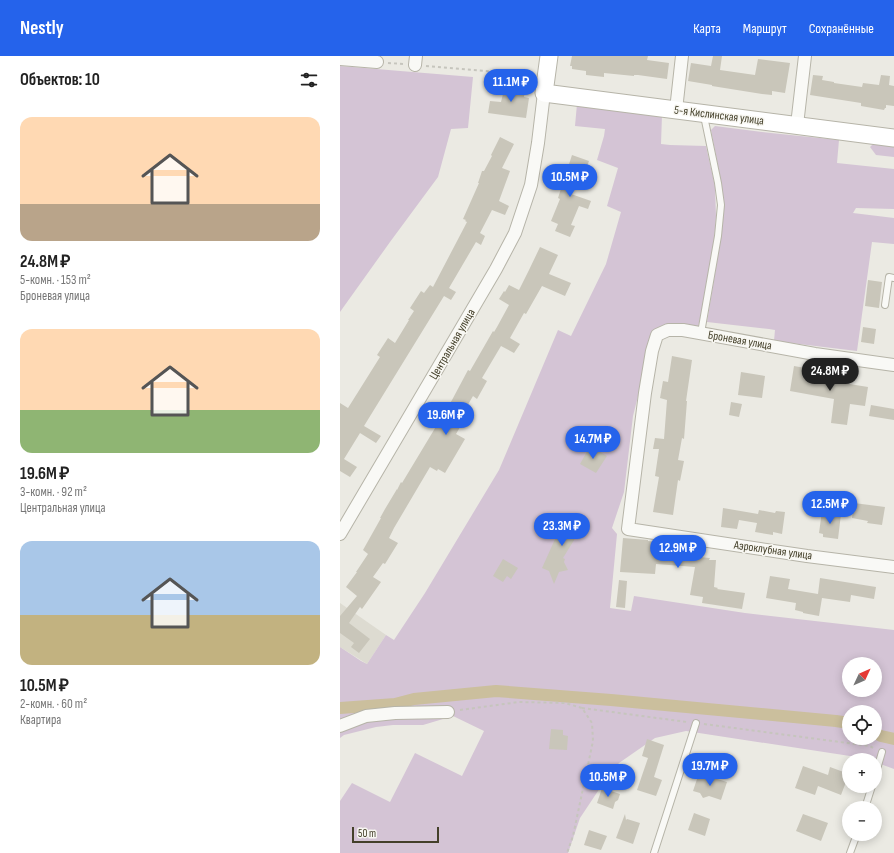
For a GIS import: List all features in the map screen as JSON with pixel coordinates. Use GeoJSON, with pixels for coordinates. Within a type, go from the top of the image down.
{"type":"FeatureCollection","features":[{"type":"Feature","properties":{"kind":"street"},"geometry":{"type":"LineString","coordinates":[[545,85],[549,56]]}},
{"type":"Feature","properties":{"kind":"street"},"geometry":{"type":"LineString","coordinates":[[676,110],[682,56]]}},
{"type":"Feature","properties":{"kind":"street"},"geometry":{"type":"LineString","coordinates":[[797,125],[805,56]]}},
{"type":"Feature","properties":{"kind":"street"},"geometry":{"type":"LineString","coordinates":[[340,59],[377,62]]}},
{"type":"Feature","properties":{"kind":"street","name":"5-я Кислинская улица"},"geometry":{"type":"LineString","coordinates":[[545,85],[676,110],[894,138]]}},
{"type":"Feature","properties":{"kind":"street","name":"Центральная улица"},"geometry":{"type":"LineString","coordinates":[[340,534],[462,327],[515,233],[531,185],[545,85]]}},
{"type":"Feature","properties":{"kind":"street","name":"Броневая улица"},"geometry":{"type":"LineString","coordinates":[[628,529],[645,393],[652,351],[657,336],[668,330],[683,330],[816,354],[894,365]]}},
{"type":"Feature","properties":{"kind":"street","name":"Аэроклубная улица"},"geometry":{"type":"LineString","coordinates":[[628,529],[807,556],[894,567]]}},
{"type":"Feature","properties":{"kind":"street"},"geometry":{"type":"LineString","coordinates":[[340,726],[366,716],[395,713],[448,712]]}},
{"type":"Feature","properties":{"kind":"lane"},"geometry":{"type":"LineString","coordinates":[[701,333],[718,236],[720,205],[718,183],[704,114]]}},
{"type":"Feature","properties":{"kind":"lane"},"geometry":{"type":"LineString","coordinates":[[885,305],[889,277],[894,278]]}},
{"type":"Feature","properties":{"kind":"lane"},"geometry":{"type":"LineString","coordinates":[[654,853],[696,723]]}},
{"type":"Feature","properties":{"kind":"lane"},"geometry":{"type":"LineString","coordinates":[[850,853],[854,841]]}},
{"type":"Feature","properties":{"kind":"path"},"geometry":{"type":"LineString","coordinates":[[377,62],[415,60],[545,85]]}},
{"type":"Feature","properties":{"kind":"path"},"geometry":{"type":"LineString","coordinates":[[448,712],[519,702],[565,703],[582,708],[870,746],[882,752]]}},
{"type":"Feature","properties":{"kind":"path"},"geometry":{"type":"LineString","coordinates":[[567,853],[573,836],[593,740],[592,723],[582,708]]}},
{"type":"Feature","properties":{"kind":"shaded area"},"geometry":{"type":"Polygon","coordinates":[[[340,66],[473,77],[468,128],[451,129],[438,177],[340,312],[340,66]]]}},
{"type":"Feature","properties":{"kind":"shaded area"},"geometry":{"type":"Polygon","coordinates":[[[577,104],[662,115],[661,144],[706,146],[715,186],[716,217],[706,293],[698,327],[670,325],[647,360],[633,416],[624,492],[612,528],[617,534],[610,608],[631,611],[634,596],[745,613],[894,630],[894,769],[882,765],[882,753],[842,753],[842,755],[686,731],[655,738],[619,763],[580,818],[568,853],[340,853],[340,801],[352,783],[390,802],[415,753],[462,776],[484,731],[453,716],[423,725],[393,725],[376,727],[344,735],[340,738],[340,647],[367,664],[386,635],[394,640],[425,593],[499,470],[558,330],[571,336],[606,264],[621,212],[607,206],[618,168],[597,160],[605,129],[575,126],[577,104]]]}},
{"type":"Feature","properties":{"kind":"shaded area"},"geometry":{"type":"Polygon","coordinates":[[[715,126],[839,140],[837,163],[894,169],[894,209],[856,208],[853,213],[894,218],[894,244],[872,242],[857,351],[774,341],[775,330],[707,322],[721,238],[724,207],[721,182],[711,130],[715,126]]]}},
{"type":"Feature","properties":{"kind":"shaded area"},"geometry":{"type":"Polygon","coordinates":[[[876,141],[894,144],[894,157],[876,155],[870,147],[876,141]]]}},
{"type":"Feature","properties":{"kind":"shaded area"},"geometry":{"type":"Polygon","coordinates":[[[340,603],[386,635],[367,664],[340,647],[340,603]]]}},
{"type":"Feature","properties":{"kind":"building"},"geometry":{"type":"Polygon","coordinates":[[[572,56],[648,56],[647,60],[669,63],[667,79],[638,75],[634,76],[604,73],[604,77],[586,75],[586,71],[572,69],[572,66],[570,66],[572,56]]]}},
{"type":"Feature","properties":{"kind":"building"},"geometry":{"type":"Polygon","coordinates":[[[713,56],[722,56],[720,70],[755,75],[758,59],[790,63],[785,93],[772,91],[772,95],[762,94],[688,81],[691,63],[711,66],[713,56]]]}},
{"type":"Feature","properties":{"kind":"building"},"geometry":{"type":"Polygon","coordinates":[[[813,75],[823,76],[822,80],[834,83],[862,87],[863,83],[879,85],[881,75],[890,76],[889,85],[894,86],[894,106],[886,105],[884,110],[861,106],[861,103],[810,95],[813,75]]]}},
{"type":"Feature","properties":{"kind":"building"},"geometry":{"type":"Polygon","coordinates":[[[507,85],[525,88],[524,97],[529,98],[526,118],[488,113],[490,101],[501,102],[503,94],[506,94],[507,85]]]}},
{"type":"Feature","properties":{"kind":"building"},"geometry":{"type":"Polygon","coordinates":[[[500,137],[514,144],[502,168],[510,171],[499,201],[509,206],[505,215],[492,210],[480,233],[485,236],[481,245],[476,242],[449,288],[456,292],[451,300],[444,296],[364,426],[381,436],[376,443],[360,433],[344,459],[357,467],[350,477],[340,471],[340,403],[348,408],[380,357],[377,355],[388,338],[395,343],[414,311],[410,308],[421,291],[424,293],[430,285],[433,287],[467,222],[463,219],[479,183],[482,171],[484,171],[492,156],[491,155],[500,137]]]}},
{"type":"Feature","properties":{"kind":"building"},"geometry":{"type":"Polygon","coordinates":[[[572,155],[589,161],[584,175],[578,173],[571,194],[591,201],[588,209],[579,206],[571,225],[575,226],[570,237],[555,231],[558,224],[551,221],[560,199],[558,198],[572,155]]]}},
{"type":"Feature","properties":{"kind":"building"},"geometry":{"type":"Polygon","coordinates":[[[540,247],[558,255],[549,274],[571,283],[565,296],[542,286],[510,338],[520,344],[514,353],[501,346],[482,378],[487,381],[477,399],[473,396],[462,415],[466,417],[456,434],[465,439],[445,473],[430,467],[389,538],[398,543],[385,564],[383,563],[373,577],[381,582],[362,609],[360,607],[349,623],[370,639],[359,653],[351,647],[354,643],[340,633],[340,616],[357,596],[346,587],[368,554],[363,550],[401,482],[402,483],[452,400],[468,370],[470,371],[509,305],[499,299],[509,285],[519,290],[540,247]]]}},
{"type":"Feature","properties":{"kind":"building"},"geometry":{"type":"Polygon","coordinates":[[[868,280],[882,282],[879,308],[865,306],[868,280]]]}},
{"type":"Feature","properties":{"kind":"building"},"geometry":{"type":"Polygon","coordinates":[[[863,327],[876,329],[874,344],[861,342],[863,327]]]}},
{"type":"Feature","properties":{"kind":"building"},"geometry":{"type":"Polygon","coordinates":[[[672,356],[692,360],[686,401],[684,439],[682,438],[678,460],[684,461],[680,481],[678,480],[673,515],[653,512],[659,477],[655,476],[659,449],[653,449],[655,438],[664,439],[667,400],[660,398],[663,381],[668,382],[672,356]]]}},
{"type":"Feature","properties":{"kind":"building"},"geometry":{"type":"Polygon","coordinates":[[[794,366],[805,368],[805,371],[838,376],[837,382],[868,387],[865,406],[850,404],[847,425],[831,423],[834,399],[790,391],[794,366]]]}},
{"type":"Feature","properties":{"kind":"building"},"geometry":{"type":"Polygon","coordinates":[[[741,372],[765,376],[762,398],[738,395],[741,372]]]}},
{"type":"Feature","properties":{"kind":"building"},"geometry":{"type":"Polygon","coordinates":[[[731,402],[742,404],[739,417],[729,415],[731,402]]]}},
{"type":"Feature","properties":{"kind":"building"},"geometry":{"type":"Polygon","coordinates":[[[871,405],[894,409],[894,420],[869,416],[871,405]]]}},
{"type":"Feature","properties":{"kind":"building"},"geometry":{"type":"Polygon","coordinates":[[[590,446],[607,456],[596,473],[580,464],[590,446]]]}},
{"type":"Feature","properties":{"kind":"building"},"geometry":{"type":"Polygon","coordinates":[[[854,503],[885,507],[882,525],[867,523],[868,521],[852,518],[854,503]]]}},
{"type":"Feature","properties":{"kind":"building"},"geometry":{"type":"Polygon","coordinates":[[[723,508],[758,514],[759,510],[775,513],[776,511],[785,512],[782,534],[773,532],[773,535],[755,532],[757,523],[739,520],[737,529],[721,527],[723,508]]]}},
{"type":"Feature","properties":{"kind":"building"},"geometry":{"type":"Polygon","coordinates":[[[822,511],[841,514],[838,539],[823,537],[823,534],[819,533],[822,511]]]}},
{"type":"Feature","properties":{"kind":"building"},"geometry":{"type":"Polygon","coordinates":[[[574,517],[584,524],[563,558],[565,559],[564,562],[568,570],[559,572],[554,584],[549,571],[542,568],[556,537],[552,535],[561,520],[569,525],[574,517]]]}},
{"type":"Feature","properties":{"kind":"building"},"geometry":{"type":"Polygon","coordinates":[[[623,538],[689,546],[688,556],[716,560],[714,587],[718,588],[717,589],[745,593],[742,609],[702,603],[703,597],[690,595],[695,567],[656,564],[655,574],[620,572],[623,538]]]}},
{"type":"Feature","properties":{"kind":"building"},"geometry":{"type":"Polygon","coordinates":[[[503,559],[518,568],[511,579],[507,576],[503,582],[493,576],[503,559]]]}},
{"type":"Feature","properties":{"kind":"building"},"geometry":{"type":"Polygon","coordinates":[[[770,576],[790,579],[788,589],[818,594],[820,578],[876,587],[874,599],[851,595],[850,602],[822,598],[819,616],[795,610],[796,603],[766,598],[770,576]]]}},
{"type":"Feature","properties":{"kind":"building"},"geometry":{"type":"Polygon","coordinates":[[[619,580],[627,581],[625,608],[616,607],[619,580]]]}},
{"type":"Feature","properties":{"kind":"building"},"geometry":{"type":"Polygon","coordinates":[[[551,729],[563,730],[563,735],[568,736],[567,750],[549,749],[551,729]]]}},
{"type":"Feature","properties":{"kind":"building"},"geometry":{"type":"Polygon","coordinates":[[[647,739],[664,745],[654,777],[662,780],[656,796],[637,790],[648,758],[642,756],[647,739]]]}},
{"type":"Feature","properties":{"kind":"building"},"geometry":{"type":"Polygon","coordinates":[[[803,766],[828,775],[830,767],[842,771],[841,795],[818,786],[815,795],[795,788],[803,766]]]}},
{"type":"Feature","properties":{"kind":"building"},"geometry":{"type":"Polygon","coordinates":[[[701,774],[727,782],[721,800],[709,796],[703,798],[700,793],[693,791],[698,776],[701,774]]]}},
{"type":"Feature","properties":{"kind":"building"},"geometry":{"type":"Polygon","coordinates":[[[602,788],[620,794],[613,809],[597,803],[602,788]]]}},
{"type":"Feature","properties":{"kind":"building"},"geometry":{"type":"Polygon","coordinates":[[[694,813],[710,819],[705,836],[688,830],[694,813]]]}},
{"type":"Feature","properties":{"kind":"building"},"geometry":{"type":"Polygon","coordinates":[[[625,814],[626,820],[640,823],[633,844],[616,838],[625,814]]]}},
{"type":"Feature","properties":{"kind":"building"},"geometry":{"type":"Polygon","coordinates":[[[803,814],[828,823],[821,841],[796,831],[803,814]]]}},
{"type":"Feature","properties":{"kind":"building"},"geometry":{"type":"Polygon","coordinates":[[[589,830],[607,836],[601,850],[584,845],[589,830]]]}},
{"type":"Feature","properties":{"kind":"waterway"},"geometry":{"type":"LineString","coordinates":[[340,708],[395,704],[414,699],[496,691],[611,700],[842,722]]}},
{"type":"Feature","properties":{"kind":"waterway"},"geometry":{"type":"LineString","coordinates":[[882,736],[894,739]]}}]}
